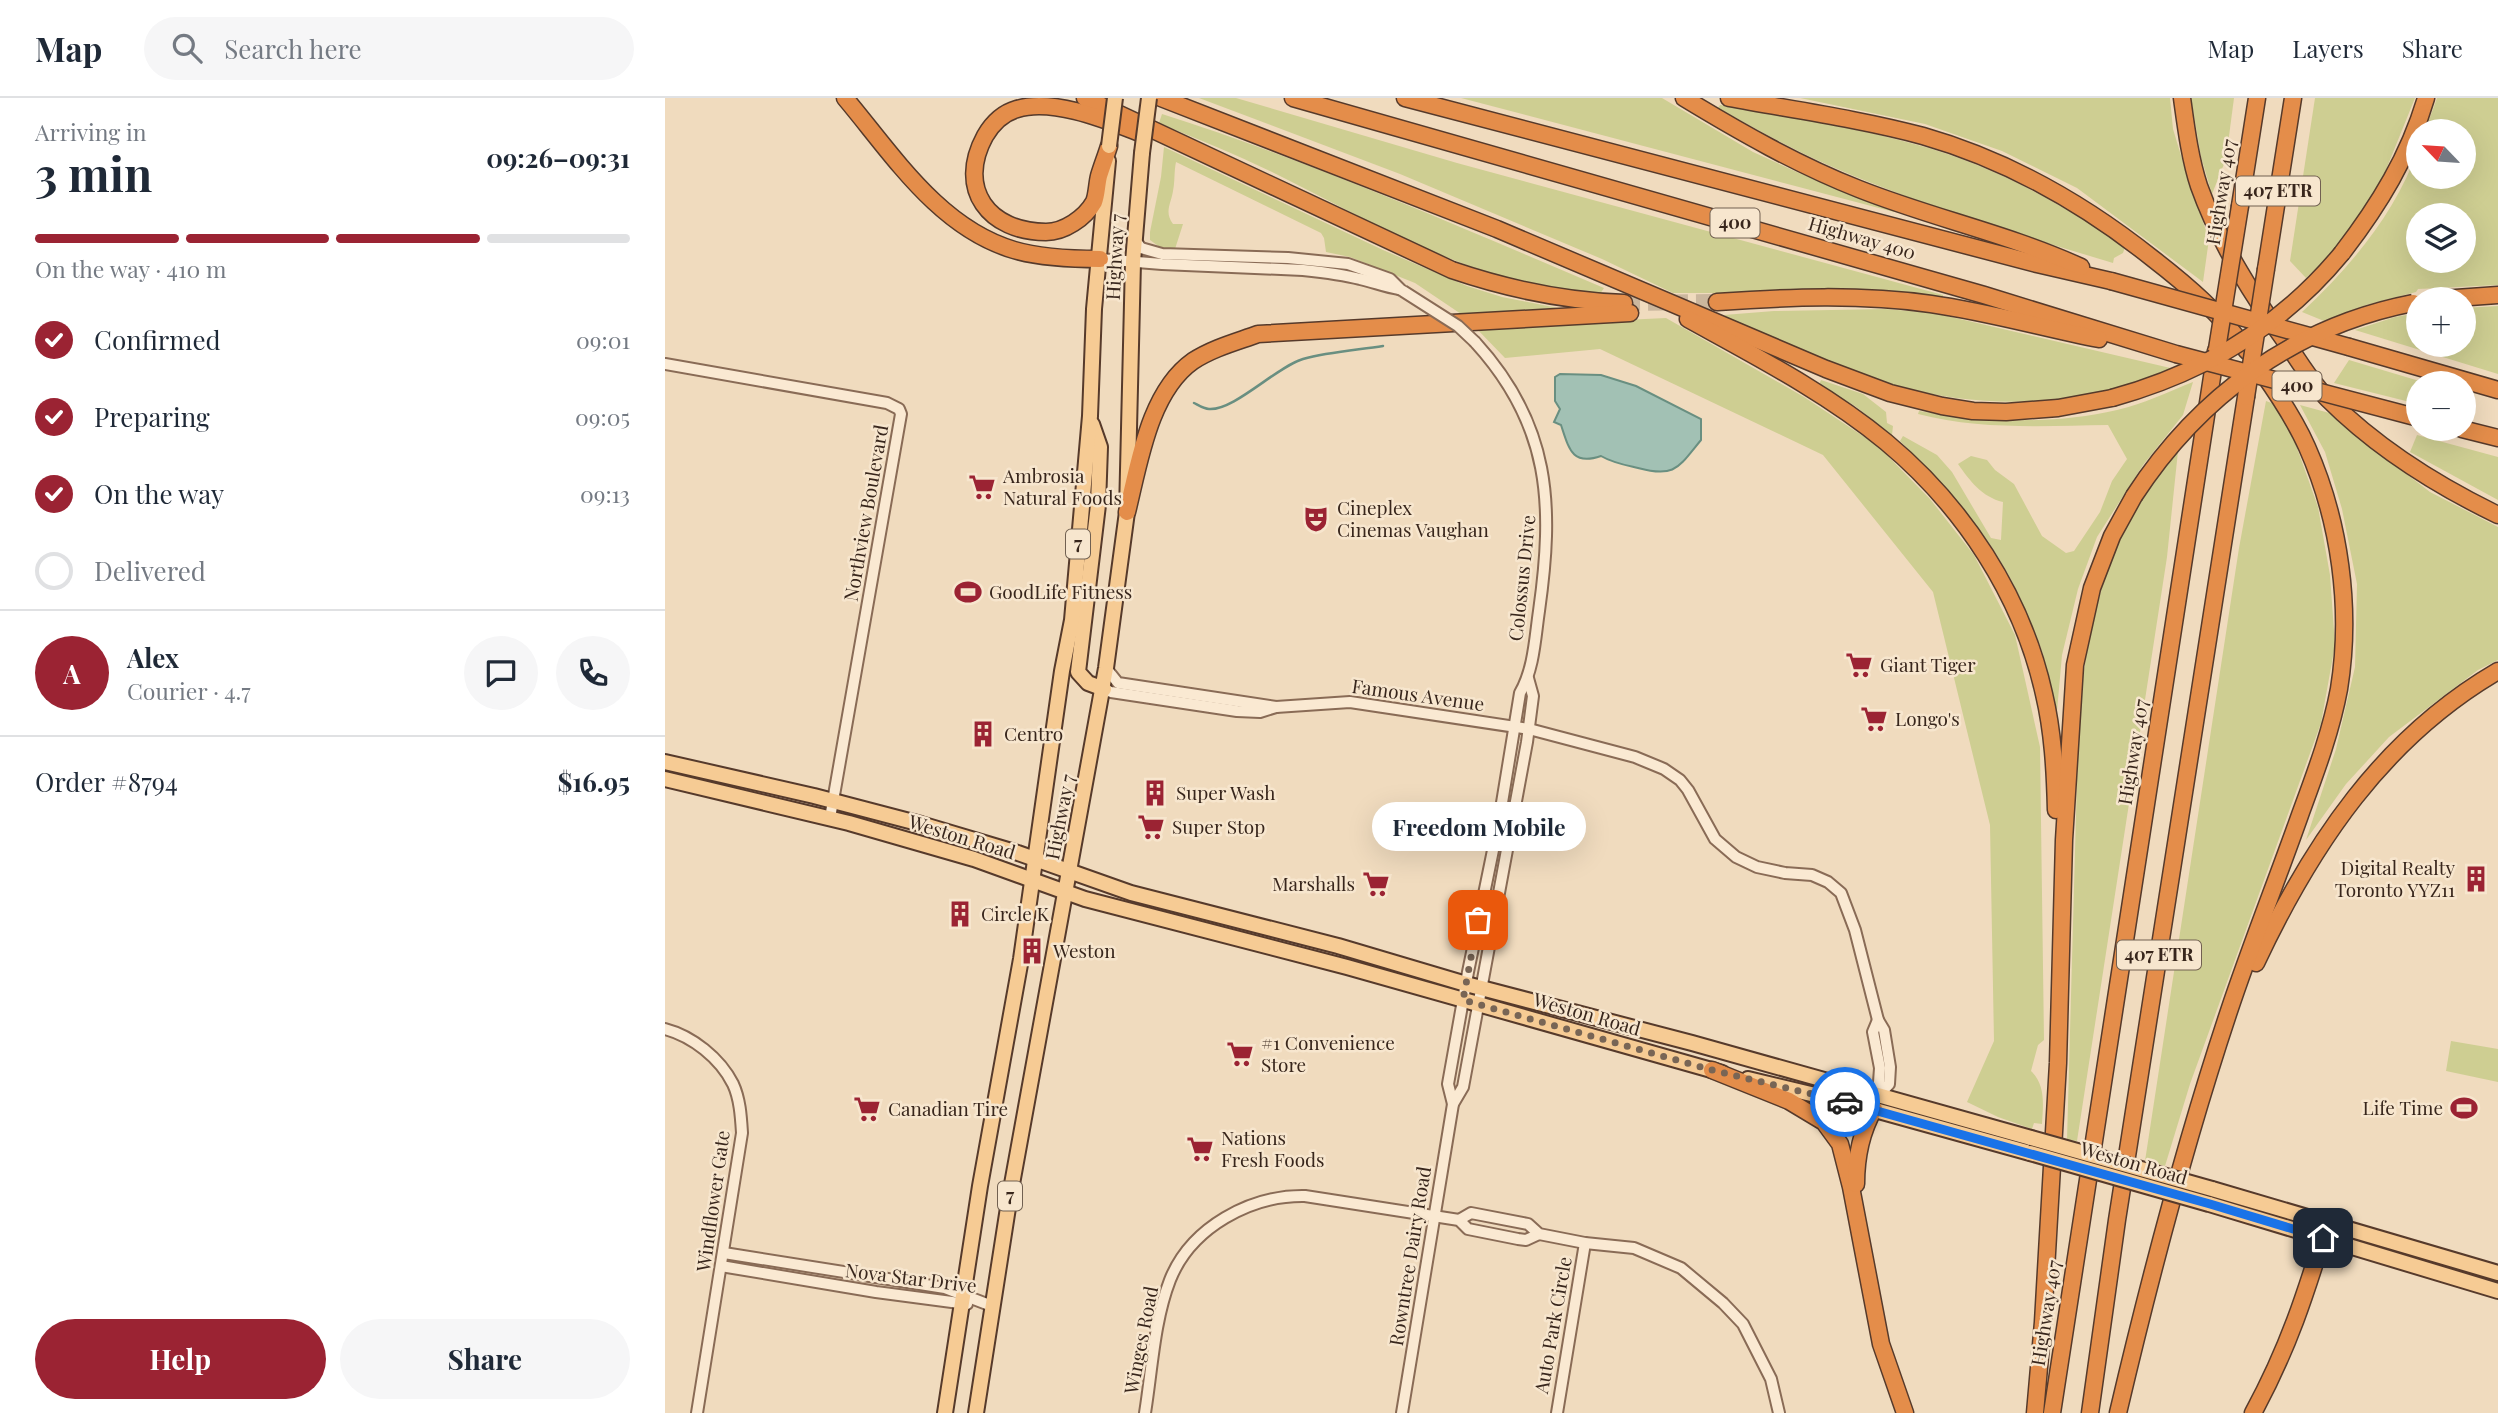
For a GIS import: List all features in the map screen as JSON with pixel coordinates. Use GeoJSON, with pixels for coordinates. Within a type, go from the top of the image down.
{"type":"FeatureCollection","features":[{"type":"Feature","properties":{"kind":"highway"},"geometry":{"type":"LineString","coordinates":[[845,98],[918,185],[950,216],[980,236],[1014,250],[1037,255],[1100,259]]}},
{"type":"Feature","properties":{"kind":"highway"},"geometry":{"type":"LineString","coordinates":[[1085,98],[1453,270],[1512,289],[1627,308],[1258,334],[1214,349],[1191,363],[1170,387],[1149,422],[1127,512]]}},
{"type":"Feature","properties":{"kind":"highway"},"geometry":{"type":"LineString","coordinates":[[1161,98],[1497,229],[1857,382],[1922,402],[1973,411],[2006,412],[2058,408],[2112,398],[2176,377],[2236,346],[2294,303],[2342,253],[2372,213],[2399,169],[2426,98]]}},
{"type":"Feature","properties":{"kind":"highway","name":"Highway 400"},"geometry":{"type":"LineString","coordinates":[[1293,98],[1944,283],[2176,354],[2406,415]]}},
{"type":"Feature","properties":{"kind":"highway","name":"Highway 400"},"geometry":{"type":"LineString","coordinates":[[1405,98],[2037,264],[2111,281],[2498,390]]}},
{"type":"Feature","properties":{"kind":"highway"},"geometry":{"type":"LineString","coordinates":[[1684,98],[1800,163],[1861,190],[2041,250],[2111,281]]}},
{"type":"Feature","properties":{"kind":"highway"},"geometry":{"type":"LineString","coordinates":[[1729,98],[1864,122],[1924,137],[2006,167],[2061,195],[2130,241],[2231,328],[2283,403],[2308,448],[2338,549],[2343,592],[2339,691],[2311,785],[2218,1048],[2179,1172],[2118,1413]]}},
{"type":"Feature","properties":{"kind":"highway"},"geometry":{"type":"LineString","coordinates":[[2182,98],[2199,184],[2215,225],[2252,295],[2319,388],[2372,438],[2411,467],[2449,491],[2498,515]]}},
{"type":"Feature","properties":{"kind":"highway","name":"Highway 407"},"geometry":{"type":"LineString","coordinates":[[2052,1413],[2257,98]]}},
{"type":"Feature","properties":{"kind":"highway","name":"407 ETR"},"geometry":{"type":"LineString","coordinates":[[2090,1413],[2117,1220],[2293,103]]}},
{"type":"Feature","properties":{"kind":"highway"},"geometry":{"type":"LineString","coordinates":[[1109,146],[1094,202],[1075,223],[1053,232],[1027,232],[1001,222],[982,204],[975,174],[978,149],[990,127],[1016,109],[1044,106],[1094,117],[1166,142],[1183,143]]}},
{"type":"Feature","properties":{"kind":"highway"},"geometry":{"type":"LineString","coordinates":[[1629,286],[1793,379],[1860,422],[1932,485],[1980,547],[2018,614],[2045,695],[2055,775],[2062,934]]}},
{"type":"Feature","properties":{"kind":"highway"},"geometry":{"type":"LineString","coordinates":[[2476,297],[2498,295]]}},
{"type":"Feature","properties":{"kind":"highway"},"geometry":{"type":"LineString","coordinates":[[1717,302],[1826,297],[1903,300],[1961,309],[2176,354]]}},
{"type":"Feature","properties":{"kind":"highway"},"geometry":{"type":"LineString","coordinates":[[2035,1413],[2058,1076],[2069,740],[2078,646],[2098,571],[2112,536],[2134,496],[2165,452],[2186,428],[2229,388],[2268,360],[2303,340],[2344,323],[2406,306]]}},
{"type":"Feature","properties":{"kind":"highway"},"geometry":{"type":"LineString","coordinates":[[2476,432],[2498,438]]}},
{"type":"Feature","properties":{"kind":"highway"},"geometry":{"type":"LineString","coordinates":[[2218,1048],[2261,952],[2289,899],[2317,851],[2358,791],[2390,755],[2429,719],[2498,671]]}},
{"type":"Feature","properties":{"kind":"highway"},"geometry":{"type":"LineString","coordinates":[[1712,1070],[1789,1101],[1824,1122],[1840,1143],[1881,1344],[1905,1413]]}},
{"type":"Feature","properties":{"kind":"highway"},"geometry":{"type":"LineString","coordinates":[[1859,1235],[1856,1163],[1876,1103]]}},
{"type":"Feature","properties":{"kind":"highway"},"geometry":{"type":"LineString","coordinates":[[2253,1413],[2290,1339],[2325,1231]]}},
{"type":"Feature","properties":{"kind":"main road","name":"Highway 7"},"geometry":{"type":"LineString","coordinates":[[945,1413],[1033,881],[1062,671],[1072,620],[1090,416],[1094,309],[1115,98]]}},
{"type":"Feature","properties":{"kind":"main road","name":"Highway 7"},"geometry":{"type":"LineString","coordinates":[[976,1413],[1010,1195],[1107,668],[1127,512],[1133,262],[1149,98]]}},
{"type":"Feature","properties":{"kind":"main road"},"geometry":{"type":"LineString","coordinates":[[1090,416],[1100,447],[1098,505],[1078,672],[1088,683],[1104,689]]}},
{"type":"Feature","properties":{"kind":"main road","name":"Weston Road"},"geometry":{"type":"LineString","coordinates":[[665,762],[921,824],[1035,859],[1131,893],[1338,946],[1466,984],[1692,1043],[2031,1153],[2211,1196]]}},
{"type":"Feature","properties":{"kind":"main road","name":"Weston Road"},"geometry":{"type":"LineString","coordinates":[[665,779],[830,818],[974,859],[1064,893],[1347,967],[1712,1070],[2031,1138],[2325,1231],[2498,1291]]}},
{"type":"Feature","properties":{"kind":"main road","name":"Weston Road"},"geometry":{"type":"LineString","coordinates":[[2325,1231],[2498,1273]]}},
{"type":"Feature","properties":{"kind":"street","name":"Colossus Drive"},"geometry":{"type":"LineString","coordinates":[[1135,240],[1141,248],[1162,259]]}},
{"type":"Feature","properties":{"kind":"street","name":"Colossus Drive"},"geometry":{"type":"LineString","coordinates":[[1100,259],[1133,262],[1183,260],[1314,271],[1401,290],[1458,326],[1475,342],[1507,380],[1522,407],[1545,478],[1548,524],[1542,586],[1528,678],[1520,693],[1499,821],[1466,984]]}},
{"type":"Feature","properties":{"kind":"street","name":"Northview Boulevard"},"geometry":{"type":"LineString","coordinates":[[665,364],[887,403],[894,405],[901,414],[830,818]]}},
{"type":"Feature","properties":{"kind":"street","name":"Famous Avenue"},"geometry":{"type":"LineString","coordinates":[[1107,668],[1118,683],[1276,707],[1350,702],[1515,726]]}},
{"type":"Feature","properties":{"kind":"street","name":"Colossus Drive"},"geometry":{"type":"LineString","coordinates":[[1478,1003],[1529,729],[1533,696],[1528,678]]}},
{"type":"Feature","properties":{"kind":"street","name":"Famous Avenue"},"geometry":{"type":"LineString","coordinates":[[1104,689],[1237,711],[1260,712],[1276,707]]}},
{"type":"Feature","properties":{"kind":"street"},"geometry":{"type":"LineString","coordinates":[[1515,726],[1635,757],[1664,769],[1680,780],[1715,839],[1736,857],[1757,867],[1812,875],[1828,882],[1841,893],[1848,907],[1878,1020],[1873,1032],[1880,1068],[1876,1103]]}},
{"type":"Feature","properties":{"kind":"street"},"geometry":{"type":"LineString","coordinates":[[1499,821],[1512,822]]}},
{"type":"Feature","properties":{"kind":"street","name":"Rowntree Dairy Road"},"geometry":{"type":"LineString","coordinates":[[1453,1104],[1448,1084],[1466,984]]}},
{"type":"Feature","properties":{"kind":"street","name":"Rowntree Dairy Road"},"geometry":{"type":"LineString","coordinates":[[1402,1413],[1453,1104],[1463,1087],[1478,1003]]}},
{"type":"Feature","properties":{"kind":"street","name":"Windflower Gate"},"geometry":{"type":"LineString","coordinates":[[665,1029],[689,1038],[711,1056],[732,1082],[738,1100],[742,1133],[697,1413]]}},
{"type":"Feature","properties":{"kind":"street","name":"Winges Road"},"geometry":{"type":"LineString","coordinates":[[1145,1413],[1170,1280],[1192,1247],[1229,1214],[1253,1204],[1291,1196],[1435,1215]]}},
{"type":"Feature","properties":{"kind":"street","name":"Auto Park Circle"},"geometry":{"type":"LineString","coordinates":[[1459,1220],[1471,1213],[1528,1224],[1539,1234],[1585,1243],[1634,1248],[1681,1268],[1703,1285],[1742,1324],[1771,1379],[1779,1413]]}},
{"type":"Feature","properties":{"kind":"street","name":"Auto Park Circle"},"geometry":{"type":"LineString","coordinates":[[1435,1215],[1459,1220],[1468,1229],[1518,1239],[1526,1240],[1539,1234]]}},
{"type":"Feature","properties":{"kind":"street","name":"Auto Park Circle"},"geometry":{"type":"LineString","coordinates":[[1557,1413],[1585,1243]]}},
{"type":"Feature","properties":{"kind":"street","name":"Nova Star Drive"},"geometry":{"type":"LineString","coordinates":[[724,1252],[945,1288],[962,1299]]}},
{"type":"Feature","properties":{"kind":"street","name":"Nova Star Drive"},"geometry":{"type":"LineString","coordinates":[[721,1266],[876,1293],[962,1299],[992,1306]]}},
{"type":"Feature","properties":{"kind":"green space"},"geometry":{"type":"Polygon","coordinates":[[[1199,98],[1236,98],[1457,163],[1943,295],[1943,298],[1894,291],[1834,288],[1742,293],[1673,293],[1602,259],[1400,174],[1199,98]]]}},
{"type":"Feature","properties":{"kind":"green space"},"geometry":{"type":"Polygon","coordinates":[[[1461,98],[1662,98],[1753,152],[1895,210],[1894,212],[1461,98]]]}},
{"type":"Feature","properties":{"kind":"green space"},"geometry":{"type":"Polygon","coordinates":[[[1800,98],[2170,98],[2173,129],[2209,239],[2203,282],[2077,188],[2002,151],[1925,124],[1800,98]]]}},
{"type":"Feature","properties":{"kind":"green space"},"geometry":{"type":"Polygon","coordinates":[[[2191,98],[2234,98],[2226,159],[2212,194],[2201,157],[2191,98]]]}},
{"type":"Feature","properties":{"kind":"green space"},"geometry":{"type":"Polygon","coordinates":[[[2315,98],[2415,98],[2379,187],[2336,250],[2306,278],[2290,261],[2315,98]]]}},
{"type":"Feature","properties":{"kind":"green space"},"geometry":{"type":"Polygon","coordinates":[[[2437,98],[2498,98],[2498,285],[2406,287],[2406,295],[2366,305],[2324,321],[2302,312],[2354,257],[2385,217],[2406,178],[2406,189],[2476,189],[2476,119],[2429,119],[2437,98]]]}},
{"type":"Feature","properties":{"kind":"green space"},"geometry":{"type":"Polygon","coordinates":[[[1720,105],[1866,132],[1970,162],[2050,200],[2125,247],[2123,253],[2114,258],[2113,263],[1933,206],[1800,152],[1718,108],[1720,105]]]}},
{"type":"Feature","properties":{"kind":"green space"},"geometry":{"type":"Polygon","coordinates":[[[1162,114],[1330,174],[1604,288],[1600,294],[1559,290],[1518,282],[1478,269],[1398,236],[1255,164],[1159,123],[1162,114]]]}},
{"type":"Feature","properties":{"kind":"green space"},"geometry":{"type":"Polygon","coordinates":[[[1164,147],[1383,250],[1467,286],[1502,297],[1568,310],[1461,314],[1415,283],[1350,257],[1326,252],[1321,233],[1176,162],[1169,216],[1173,224],[1183,224],[1175,249],[1161,248],[1150,240],[1150,232],[1164,147]]]}},
{"type":"Feature","properties":{"kind":"green space"},"geometry":{"type":"Polygon","coordinates":[[[2498,306],[2498,374],[2443,357],[2476,357],[2476,307],[2498,306]]]}},
{"type":"Feature","properties":{"kind":"green space"},"geometry":{"type":"Polygon","coordinates":[[[1885,309],[1934,313],[2179,370],[2119,391],[2114,388],[2064,399],[2008,402],[1953,398],[1874,378],[1747,328],[1724,315],[1774,311],[1885,309]]]}},
{"type":"Feature","properties":{"kind":"green space"},"geometry":{"type":"Polygon","coordinates":[[[2406,315],[2406,346],[2355,330],[2406,315]]]}},
{"type":"Feature","properties":{"kind":"green space"},"geometry":{"type":"Polygon","coordinates":[[[1666,318],[1804,397],[1878,446],[1930,499],[1974,555],[2015,635],[2040,747],[2044,1040],[2038,1045],[2031,1071],[2041,1089],[2043,1110],[2042,1124],[2034,1123],[2032,1129],[1967,1102],[1994,1041],[1990,825],[1933,592],[1823,455],[1600,349],[1505,358],[1475,327],[1666,318]]]}},
{"type":"Feature","properties":{"kind":"green space"},"geometry":{"type":"Polygon","coordinates":[[[2349,360],[2406,377],[2406,401],[2334,383],[2349,360]]]}},
{"type":"Feature","properties":{"kind":"green space"},"geometry":{"type":"Polygon","coordinates":[[[1821,380],[1863,394],[1886,412],[1887,423],[1893,426],[1892,435],[1855,406],[1819,385],[1821,380]]]}},
{"type":"Feature","properties":{"kind":"green space"},"geometry":{"type":"Polygon","coordinates":[[[2193,382],[2183,415],[2143,465],[2097,537],[2078,589],[2062,655],[2057,711],[2039,643],[2001,562],[1954,498],[1900,441],[1903,436],[1937,455],[1952,472],[1991,538],[2001,540],[2003,502],[1983,492],[1958,464],[1971,456],[1987,460],[1995,470],[2014,484],[2042,536],[2066,553],[2074,551],[2100,512],[2112,481],[2127,459],[2108,425],[1988,425],[1941,419],[1918,414],[1919,411],[1968,418],[2068,418],[2127,407],[2193,382]]]}},
{"type":"Feature","properties":{"kind":"green space"},"geometry":{"type":"Polygon","coordinates":[[[2266,401],[2277,405],[2296,445],[2318,507],[2330,575],[2335,645],[2321,723],[2190,1084],[2165,1166],[2145,1161],[2239,548],[2266,401]]]}},
{"type":"Feature","properties":{"kind":"green space"},"geometry":{"type":"Polygon","coordinates":[[[2300,405],[2333,414],[2430,492],[2498,527],[2498,660],[2478,670],[2389,737],[2346,784],[2306,840],[2336,749],[2355,667],[2357,584],[2342,509],[2325,452],[2300,405]]]}},
{"type":"Feature","properties":{"kind":"green space"},"geometry":{"type":"Polygon","coordinates":[[[2415,441],[2439,441],[2498,457],[2498,500],[2410,452],[2415,441]]]}},
{"type":"Feature","properties":{"kind":"green space"},"geometry":{"type":"Polygon","coordinates":[[[2178,451],[2167,557],[2077,1141],[2067,1140],[2079,707],[2087,653],[2107,572],[2128,522],[2142,498],[2178,451]]]}},
{"type":"Feature","properties":{"kind":"green space"},"geometry":{"type":"Polygon","coordinates":[[[2451,1041],[2498,1049],[2498,1082],[2446,1071],[2451,1041]]]}},
{"type":"Feature","properties":{"kind":"shaded area"},"geometry":{"type":"Polygon","coordinates":[[[1560,374],[1601,375],[1636,386],[1701,419],[1701,440],[1681,464],[1668,471],[1650,471],[1619,464],[1601,456],[1591,459],[1578,457],[1570,448],[1561,425],[1554,422],[1560,409],[1555,401],[1555,377],[1560,374]]]}},
{"type":"Feature","properties":{"kind":"waterway"},"geometry":{"type":"LineString","coordinates":[[1194,403],[1207,409],[1219,408],[1303,359],[1383,346]]}},
{"type":"Feature","properties":{"kind":"tunnel"},"geometry":{"type":"LineString","coordinates":[[1624,303],[1717,302]]}},
{"type":"Feature","properties":{"kind":"way so far"},"geometry":{"type":"LineString","coordinates":[[1478,920],[1463,1000],[1712,1070],[1845,1102]]}},
{"type":"Feature","properties":{"kind":"place","name":"Ambrosia Natural Foods"},"geometry":{"type":"Point","coordinates":[982,487]}},
{"type":"Feature","properties":{"kind":"place","name":"Cineplex Cinemas Vaughan"},"geometry":{"type":"Point","coordinates":[1316,519]}},
{"type":"Feature","properties":{"kind":"place","name":"GoodLife Fitness"},"geometry":{"type":"Point","coordinates":[968,592]}},
{"type":"Feature","properties":{"kind":"place","name":"Giant Tiger"},"geometry":{"type":"Point","coordinates":[1859,665]}},
{"type":"Feature","properties":{"kind":"place","name":"Longo's"},"geometry":{"type":"Point","coordinates":[1874,719]}},
{"type":"Feature","properties":{"kind":"place","name":"Centro"},"geometry":{"type":"Point","coordinates":[983,734]}},
{"type":"Feature","properties":{"kind":"place","name":"Super Wash"},"geometry":{"type":"Point","coordinates":[1155,793]}},
{"type":"Feature","properties":{"kind":"place","name":"Super Stop"},"geometry":{"type":"Point","coordinates":[1151,827]}},
{"type":"Feature","properties":{"kind":"place","name":"Digital Realty Toronto YYZ11"},"geometry":{"type":"Point","coordinates":[2476,879]}},
{"type":"Feature","properties":{"kind":"place","name":"Marshalls"},"geometry":{"type":"Point","coordinates":[1376,884]}},
{"type":"Feature","properties":{"kind":"place","name":"Circle K"},"geometry":{"type":"Point","coordinates":[960,914]}},
{"type":"Feature","properties":{"kind":"place","name":"Freedom Mobile"},"geometry":{"type":"Point","coordinates":[1478,920]}},
{"type":"Feature","properties":{"kind":"place","name":"Weston"},"geometry":{"type":"Point","coordinates":[1032,951]}},
{"type":"Feature","properties":{"kind":"place","name":"#1 Convenience Store"},"geometry":{"type":"Point","coordinates":[1240,1054]}},
{"type":"Feature","properties":{"kind":"place","name":"Life Time"},"geometry":{"type":"Point","coordinates":[2464,1108]}},
{"type":"Feature","properties":{"kind":"place","name":"Canadian Tire"},"geometry":{"type":"Point","coordinates":[867,1109]}},
{"type":"Feature","properties":{"kind":"place","name":"Nations Fresh Foods"},"geometry":{"type":"Point","coordinates":[1200,1149]}},
{"type":"Feature","properties":{"kind":"route"},"geometry":{"type":"LineString","coordinates":[[1845,1102],[2323,1238]]}}]}
